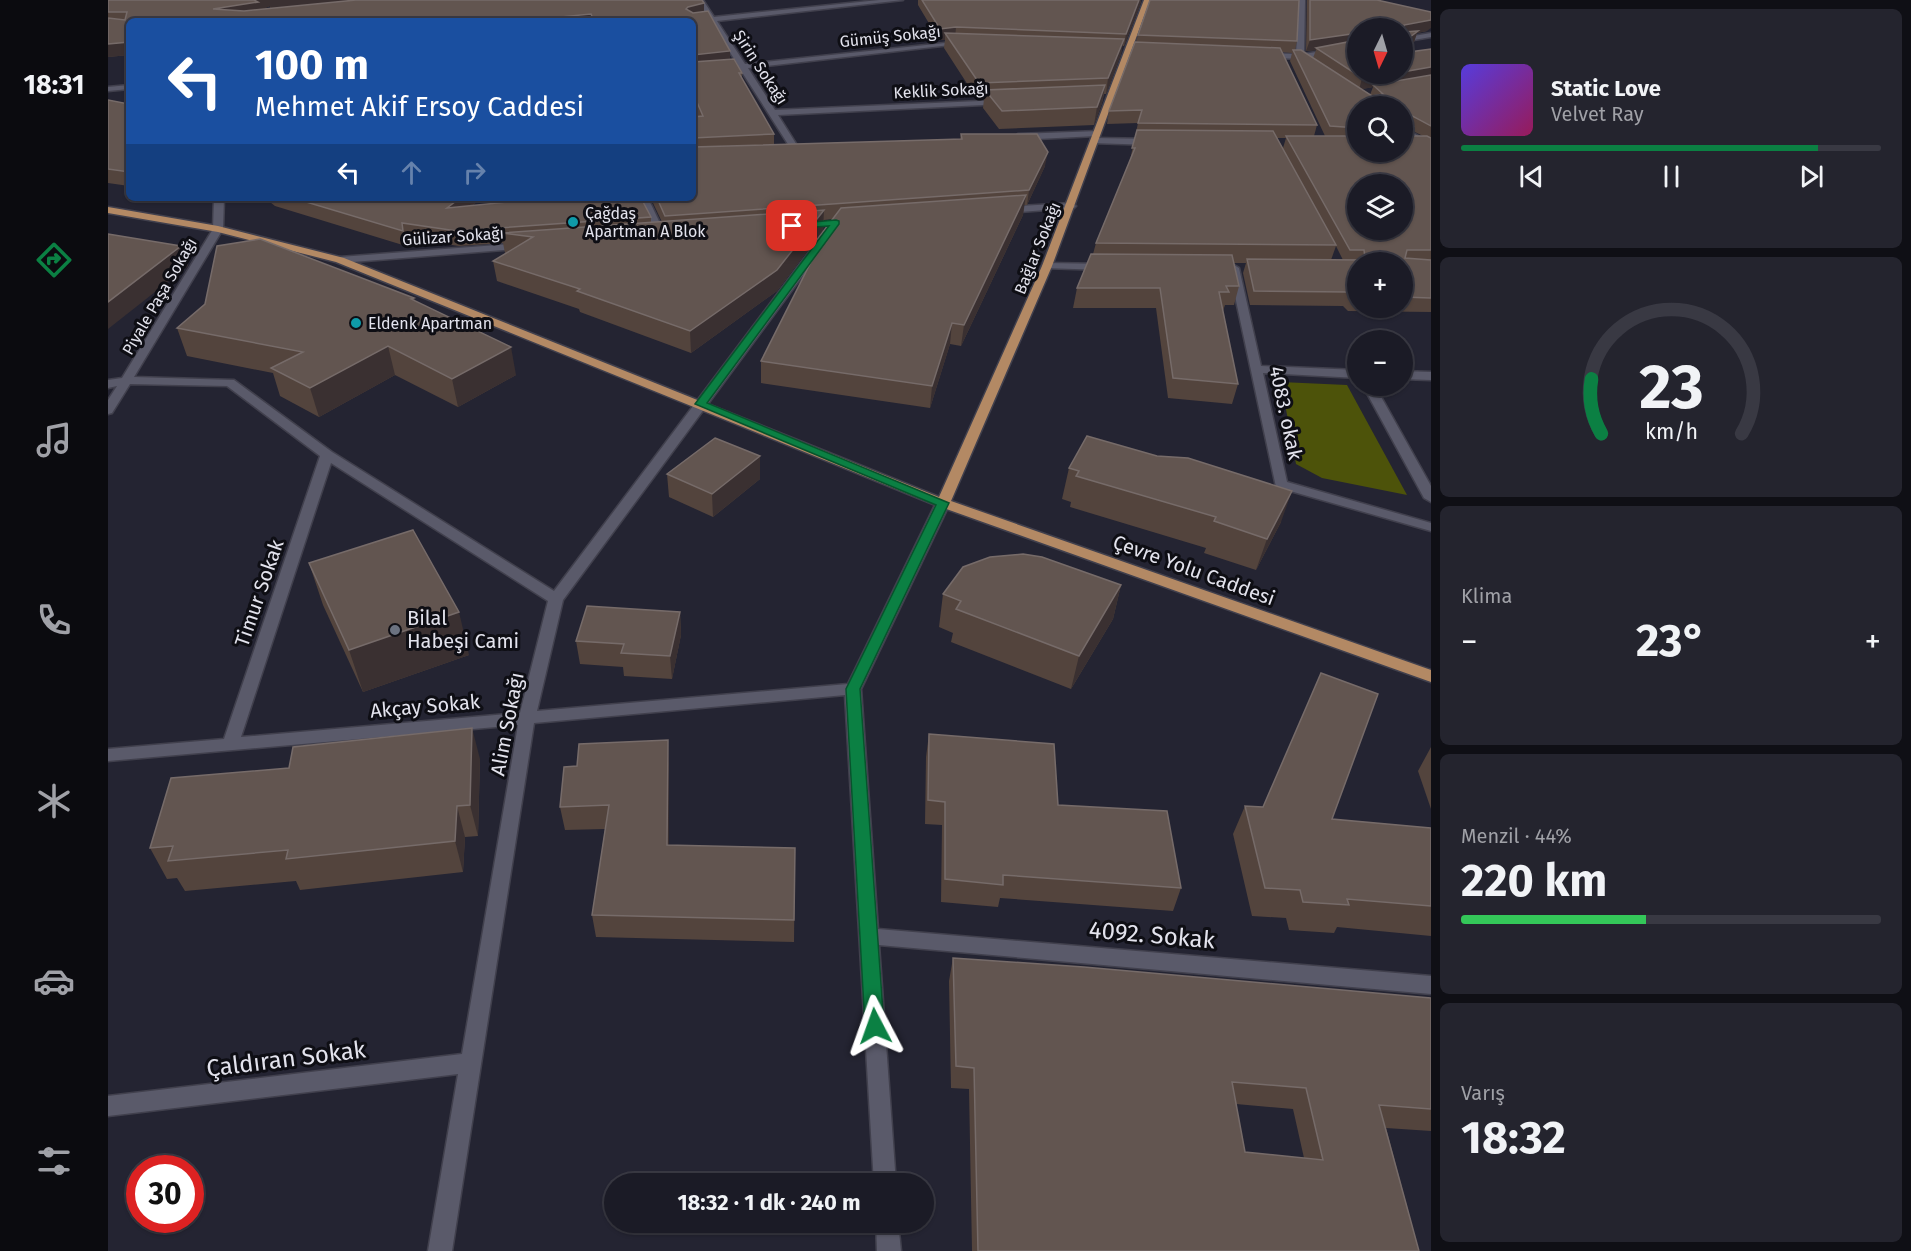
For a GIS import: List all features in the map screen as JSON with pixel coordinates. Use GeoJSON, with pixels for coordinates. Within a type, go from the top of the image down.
{"type":"FeatureCollection","features":[{"type":"Feature","properties":{"kind":"main road","name":"Bağlar Sokağı"},"geometry":{"type":"LineString","coordinates":[[942,503],[1047,266],[1110,98],[1121,49],[1147,1]]}},
{"type":"Feature","properties":{"kind":"main road","name":"Çevre Yolu Caddesi"},"geometry":{"type":"LineString","coordinates":[[108,210],[218,229],[340,260],[942,503],[1431,676]]}},
{"type":"Feature","properties":{"kind":"street","name":"Şirin Sokağı"},"geometry":{"type":"LineString","coordinates":[[700,0],[796,150]]}},
{"type":"Feature","properties":{"kind":"street"},"geometry":{"type":"LineString","coordinates":[[696,21],[900,0]]}},
{"type":"Feature","properties":{"kind":"street"},"geometry":{"type":"LineString","coordinates":[[1300,57],[1302,0]]}},
{"type":"Feature","properties":{"kind":"street"},"geometry":{"type":"LineString","coordinates":[[1134,1],[1147,1]]}},
{"type":"Feature","properties":{"kind":"street"},"geometry":{"type":"LineString","coordinates":[[1413,38],[1431,35]]}},
{"type":"Feature","properties":{"kind":"street","name":"Gümüş Sokağı"},"geometry":{"type":"LineString","coordinates":[[696,72],[929,45],[972,43]]}},
{"type":"Feature","properties":{"kind":"street"},"geometry":{"type":"LineString","coordinates":[[1121,49],[1139,50]]}},
{"type":"Feature","properties":{"kind":"street"},"geometry":{"type":"LineString","coordinates":[[1258,55],[1300,57],[1347,49]]}},
{"type":"Feature","properties":{"kind":"street"},"geometry":{"type":"LineString","coordinates":[[1281,56],[1286,66]]}},
{"type":"Feature","properties":{"kind":"street"},"geometry":{"type":"LineString","coordinates":[[1300,57],[1319,69]]}},
{"type":"Feature","properties":{"kind":"street"},"geometry":{"type":"LineString","coordinates":[[108,89],[126,87]]}},
{"type":"Feature","properties":{"kind":"street"},"geometry":{"type":"LineString","coordinates":[[1099,98],[1110,98]]}},
{"type":"Feature","properties":{"kind":"street","name":"Keklik Sokağı"},"geometry":{"type":"LineString","coordinates":[[772,113],[1017,102]]}},
{"type":"Feature","properties":{"kind":"street"},"geometry":{"type":"LineString","coordinates":[[1413,135],[1429,145]]}},
{"type":"Feature","properties":{"kind":"street"},"geometry":{"type":"LineString","coordinates":[[1004,138],[1095,137],[1166,142]]}},
{"type":"Feature","properties":{"kind":"street"},"geometry":{"type":"LineString","coordinates":[[1413,144],[1429,145]]}},
{"type":"Feature","properties":{"kind":"street"},"geometry":{"type":"LineString","coordinates":[[785,151],[808,149]]}},
{"type":"Feature","properties":{"kind":"street"},"geometry":{"type":"LineString","coordinates":[[218,229],[219,201]]}},
{"type":"Feature","properties":{"kind":"street"},"geometry":{"type":"LineString","coordinates":[[644,201],[661,236]]}},
{"type":"Feature","properties":{"kind":"street"},"geometry":{"type":"LineString","coordinates":[[989,212],[1071,206]]}},
{"type":"Feature","properties":{"kind":"street","name":"Alim Sokağı"},"geometry":{"type":"LineString","coordinates":[[440,1251],[527,717],[556,598],[836,223]]}},
{"type":"Feature","properties":{"kind":"street","name":"Piyale Paşa Sokağı"},"geometry":{"type":"LineString","coordinates":[[108,410],[129,380],[218,229]]}},
{"type":"Feature","properties":{"kind":"street"},"geometry":{"type":"LineString","coordinates":[[649,237],[672,235]]}},
{"type":"Feature","properties":{"kind":"street","name":"Gülizar Sokağı"},"geometry":{"type":"LineString","coordinates":[[340,260],[532,245]]}},
{"type":"Feature","properties":{"kind":"street"},"geometry":{"type":"LineString","coordinates":[[1047,266],[1115,267]]}},
{"type":"Feature","properties":{"kind":"street","name":"4083. okak"},"geometry":{"type":"LineString","coordinates":[[1236,268],[1281,484],[1431,527]]}},
{"type":"Feature","properties":{"kind":"street"},"geometry":{"type":"LineString","coordinates":[[1256,369],[1347,373]]}},
{"type":"Feature","properties":{"kind":"street"},"geometry":{"type":"LineString","coordinates":[[108,372],[129,380]]}},
{"type":"Feature","properties":{"kind":"street"},"geometry":{"type":"LineString","coordinates":[[1413,375],[1431,376]]}},
{"type":"Feature","properties":{"kind":"street"},"geometry":{"type":"LineString","coordinates":[[108,384],[129,380],[230,383],[327,455],[556,598]]}},
{"type":"Feature","properties":{"kind":"street"},"geometry":{"type":"LineString","coordinates":[[1375,396],[1431,498]]}},
{"type":"Feature","properties":{"kind":"street","name":"Timur Sokak"},"geometry":{"type":"LineString","coordinates":[[230,745],[327,455]]}},
{"type":"Feature","properties":{"kind":"street"},"geometry":{"type":"LineString","coordinates":[[884,1173],[853,689],[942,503]]}},
{"type":"Feature","properties":{"kind":"street","name":"Akçay Sokak"},"geometry":{"type":"LineString","coordinates":[[108,755],[853,689]]}},
{"type":"Feature","properties":{"kind":"street","name":"4092. Sokak"},"geometry":{"type":"LineString","coordinates":[[869,936],[1431,985]]}},
{"type":"Feature","properties":{"kind":"street","name":"Çaldıran Sokak"},"geometry":{"type":"LineString","coordinates":[[108,1106],[471,1063]]}},
{"type":"Feature","properties":{"kind":"street"},"geometry":{"type":"LineString","coordinates":[[888,1233],[889,1251]]}},
{"type":"Feature","properties":{"kind":"green space"},"geometry":{"type":"Polygon","coordinates":[[[1281,382],[1347,385],[1347,396],[1353,396],[1407,495],[1322,478],[1296,464],[1281,382]]]}},
{"type":"Feature","properties":{"kind":"building"},"geometry":{"type":"Polygon","coordinates":[[[108,0],[254,0],[258,2],[213,9],[244,11],[356,0],[702,0],[704,3],[686,9],[693,13],[708,11],[730,51],[696,55],[696,18],[593,18],[591,14],[550,18],[126,18],[126,42],[108,44],[108,18],[125,20],[127,12],[108,12],[108,0]]]}},
{"type":"Feature","properties":{"kind":"building"},"geometry":{"type":"Polygon","coordinates":[[[922,0],[1139,0],[1126,34],[956,27],[940,29],[922,0]]]}},
{"type":"Feature","properties":{"kind":"building"},"geometry":{"type":"Polygon","coordinates":[[[1150,0],[1299,0],[1297,41],[1138,35],[1150,0]]]}},
{"type":"Feature","properties":{"kind":"building"},"geometry":{"type":"Polygon","coordinates":[[[1310,0],[1377,0],[1431,12],[1431,20],[1413,23],[1413,18],[1347,18],[1347,35],[1310,40],[1310,0]]]}},
{"type":"Feature","properties":{"kind":"building"},"geometry":{"type":"Polygon","coordinates":[[[945,33],[1124,39],[1108,78],[979,83],[945,33]]]}},
{"type":"Feature","properties":{"kind":"building"},"geometry":{"type":"Polygon","coordinates":[[[1135,42],[1280,48],[1317,125],[1138,123],[1142,110],[1109,111],[1135,42]]]}},
{"type":"Feature","properties":{"kind":"building"},"geometry":{"type":"Polygon","coordinates":[[[1347,42],[1347,68],[1316,48],[1347,42]]]}},
{"type":"Feature","properties":{"kind":"building"},"geometry":{"type":"Polygon","coordinates":[[[1431,49],[1431,67],[1413,70],[1413,51],[1431,49]]]}},
{"type":"Feature","properties":{"kind":"building"},"geometry":{"type":"Polygon","coordinates":[[[1293,50],[1301,50],[1347,80],[1347,84],[1353,84],[1372,96],[1347,96],[1347,127],[1330,126],[1293,50]]]}},
{"type":"Feature","properties":{"kind":"building"},"geometry":{"type":"Polygon","coordinates":[[[734,59],[742,73],[739,73],[774,134],[696,138],[696,117],[703,116],[696,100],[696,62],[734,59]]]}},
{"type":"Feature","properties":{"kind":"building"},"geometry":{"type":"Polygon","coordinates":[[[1431,75],[1431,126],[1413,116],[1413,96],[1372,96],[1383,94],[1373,85],[1413,84],[1413,78],[1431,75]]]}},
{"type":"Feature","properties":{"kind":"building"},"geometry":{"type":"Polygon","coordinates":[[[1105,85],[1097,107],[1002,111],[985,90],[1105,85]]]}},
{"type":"Feature","properties":{"kind":"building"},"geometry":{"type":"Polygon","coordinates":[[[108,100],[126,103],[126,172],[108,169],[108,100]]]}},
{"type":"Feature","properties":{"kind":"building"},"geometry":{"type":"Polygon","coordinates":[[[1137,130],[1273,131],[1336,245],[1096,243],[1135,148],[1132,148],[1137,130]]]}},
{"type":"Feature","properties":{"kind":"building"},"geometry":{"type":"Polygon","coordinates":[[[961,134],[1037,134],[1048,152],[1029,190],[665,216],[658,201],[696,201],[696,147],[962,139],[961,134]]]}},
{"type":"Feature","properties":{"kind":"building"},"geometry":{"type":"Polygon","coordinates":[[[1286,136],[1347,136],[1347,162],[1413,162],[1413,136],[1431,138],[1431,250],[1364,252],[1364,250],[1350,250],[1286,136]]]}},
{"type":"Feature","properties":{"kind":"building"},"geometry":{"type":"Polygon","coordinates":[[[1026,195],[964,325],[952,323],[932,386],[761,361],[823,238],[813,245],[841,208],[1026,195]]]}},
{"type":"Feature","properties":{"kind":"building"},"geometry":{"type":"Polygon","coordinates":[[[303,201],[456,201],[447,208],[518,201],[643,201],[651,217],[457,231],[402,223],[403,231],[303,201]]]}},
{"type":"Feature","properties":{"kind":"building"},"geometry":{"type":"Polygon","coordinates":[[[824,210],[777,270],[690,331],[577,291],[580,289],[493,261],[533,237],[502,233],[824,210]]]}},
{"type":"Feature","properties":{"kind":"building"},"geometry":{"type":"Polygon","coordinates":[[[108,234],[181,246],[108,302],[108,234]]]}},
{"type":"Feature","properties":{"kind":"building"},"geometry":{"type":"Polygon","coordinates":[[[260,239],[414,298],[411,299],[511,347],[452,379],[388,346],[310,388],[271,368],[303,352],[177,328],[205,304],[217,246],[260,239]]]}},
{"type":"Feature","properties":{"kind":"building"},"geometry":{"type":"Polygon","coordinates":[[[1091,254],[1232,255],[1239,286],[1226,286],[1229,292],[1219,292],[1238,384],[1173,378],[1160,288],[1077,288],[1091,254]]]}},
{"type":"Feature","properties":{"kind":"building"},"geometry":{"type":"Polygon","coordinates":[[[1247,259],[1347,260],[1347,292],[1254,291],[1247,259]]]}},
{"type":"Feature","properties":{"kind":"building"},"geometry":{"type":"Polygon","coordinates":[[[1413,259],[1431,260],[1431,298],[1413,297],[1413,259]]]}},
{"type":"Feature","properties":{"kind":"building"},"geometry":{"type":"Polygon","coordinates":[[[1087,436],[1157,456],[1188,458],[1292,491],[1267,539],[1214,521],[1216,517],[1076,476],[1079,471],[1069,468],[1087,436]]]}},
{"type":"Feature","properties":{"kind":"building"},"geometry":{"type":"Polygon","coordinates":[[[715,438],[760,456],[712,494],[667,474],[715,438]]]}},
{"type":"Feature","properties":{"kind":"building"},"geometry":{"type":"Polygon","coordinates":[[[413,530],[459,612],[349,650],[309,563],[413,530]]]}},
{"type":"Feature","properties":{"kind":"building"},"geometry":{"type":"Polygon","coordinates":[[[1023,554],[1042,557],[1121,585],[1079,656],[956,609],[961,601],[943,594],[963,567],[990,557],[1023,554]]]}},
{"type":"Feature","properties":{"kind":"building"},"geometry":{"type":"Polygon","coordinates":[[[587,606],[680,612],[670,656],[621,653],[624,644],[576,641],[587,606]]]}},
{"type":"Feature","properties":{"kind":"building"},"geometry":{"type":"Polygon","coordinates":[[[1321,673],[1378,694],[1332,819],[1431,828],[1431,906],[1347,899],[1349,905],[1303,902],[1300,890],[1265,888],[1245,806],[1263,807],[1321,673]]]}},
{"type":"Feature","properties":{"kind":"building"},"geometry":{"type":"Polygon","coordinates":[[[472,728],[470,805],[457,806],[455,841],[286,859],[288,850],[168,861],[173,846],[150,848],[171,778],[289,768],[293,747],[472,728]]]}},
{"type":"Feature","properties":{"kind":"building"},"geometry":{"type":"Polygon","coordinates":[[[929,734],[1054,744],[1058,805],[1167,811],[1181,888],[1003,875],[1003,885],[945,879],[945,802],[928,800],[929,734]]]}},
{"type":"Feature","properties":{"kind":"building"},"geometry":{"type":"Polygon","coordinates":[[[668,740],[667,845],[795,848],[794,920],[592,915],[609,805],[560,807],[564,767],[577,766],[579,744],[668,740]]]}},
{"type":"Feature","properties":{"kind":"building"},"geometry":{"type":"Polygon","coordinates":[[[953,958],[1084,967],[1431,998],[1431,1109],[1379,1105],[1419,1251],[978,1251],[974,1068],[956,1066],[953,958]],[[1232,1082],[1245,1152],[1323,1160],[1306,1088],[1232,1082]]]}},
{"type":"Feature","properties":{"kind":"place","name":"Çağdaş Apartman A Blok"},"geometry":{"type":"Point","coordinates":[573,222]}},
{"type":"Feature","properties":{"kind":"place","name":"Eldenk Apartman"},"geometry":{"type":"Point","coordinates":[356,323]}},
{"type":"Feature","properties":{"kind":"place","name":"Bilal Habeşi Cami"},"geometry":{"type":"Point","coordinates":[395,630]}},
{"type":"Feature","properties":{"kind":"route"},"geometry":{"type":"LineString","coordinates":[[792,226],[836,223],[700,404],[942,503],[853,689],[875,1026]]}}]}
